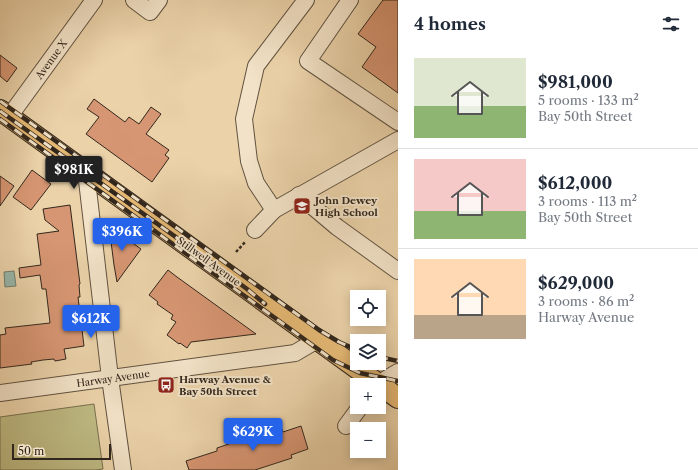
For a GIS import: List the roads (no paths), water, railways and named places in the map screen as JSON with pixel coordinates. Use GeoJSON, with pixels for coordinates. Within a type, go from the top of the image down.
{"type":"FeatureCollection","features":[{"type":"Feature","properties":{"kind":"main road","name":"Stillwell Avenue"},"geometry":{"type":"LineString","coordinates":[[5,114],[369,378]]}},
{"type":"Feature","properties":{"kind":"main road","name":"Stillwell Avenue"},"geometry":{"type":"LineString","coordinates":[[386,390],[398,398]]}},
{"type":"Feature","properties":{"kind":"street","name":"Avenue X"},"geometry":{"type":"LineString","coordinates":[[5,114],[94,0]]}},
{"type":"Feature","properties":{"kind":"street"},"geometry":{"type":"LineString","coordinates":[[134,0],[150,12],[159,0]]}},
{"type":"Feature","properties":{"kind":"street"},"geometry":{"type":"LineString","coordinates":[[350,0],[308,61],[398,122]]}},
{"type":"Feature","properties":{"kind":"street"},"geometry":{"type":"LineString","coordinates":[[274,210],[256,183],[249,161],[244,118],[256,66],[302,1]]}},
{"type":"Feature","properties":{"kind":"street"},"geometry":{"type":"LineString","coordinates":[[255,230],[274,210],[398,140]]}},
{"type":"Feature","properties":{"kind":"street"},"geometry":{"type":"LineString","coordinates":[[86,172],[122,470]]}},
{"type":"Feature","properties":{"kind":"street"},"geometry":{"type":"LineString","coordinates":[[299,195],[337,227],[398,271]]}},
{"type":"Feature","properties":{"kind":"street","name":"Harway Avenue"},"geometry":{"type":"LineString","coordinates":[[0,393],[295,353],[317,340]]}},
{"type":"Feature","properties":{"kind":"street"},"geometry":{"type":"LineString","coordinates":[[386,379],[398,372]]}},
{"type":"Feature","properties":{"kind":"street"},"geometry":{"type":"LineString","coordinates":[[346,426],[355,414]]}},
{"type":"Feature","properties":{"kind":"railway"},"geometry":{"type":"LineString","coordinates":[[0,101],[319,330],[350,347]]}},
{"type":"Feature","properties":{"kind":"railway"},"geometry":{"type":"LineString","coordinates":[[0,111],[212,263],[265,304]]}},
{"type":"Feature","properties":{"kind":"railway"},"geometry":{"type":"LineString","coordinates":[[0,119],[333,360],[360,373],[398,381]]}},
{"type":"Feature","properties":{"kind":"railway"},"geometry":{"type":"LineString","coordinates":[[386,358],[398,361]]}},
{"type":"Feature","properties":{"kind":"place","name":"John Dewey High School"},"geometry":{"type":"Point","coordinates":[302,206]}},
{"type":"Feature","properties":{"kind":"place","name":"Harway Avenue & Bay 50th Street"},"geometry":{"type":"Point","coordinates":[166,385]}}]}
